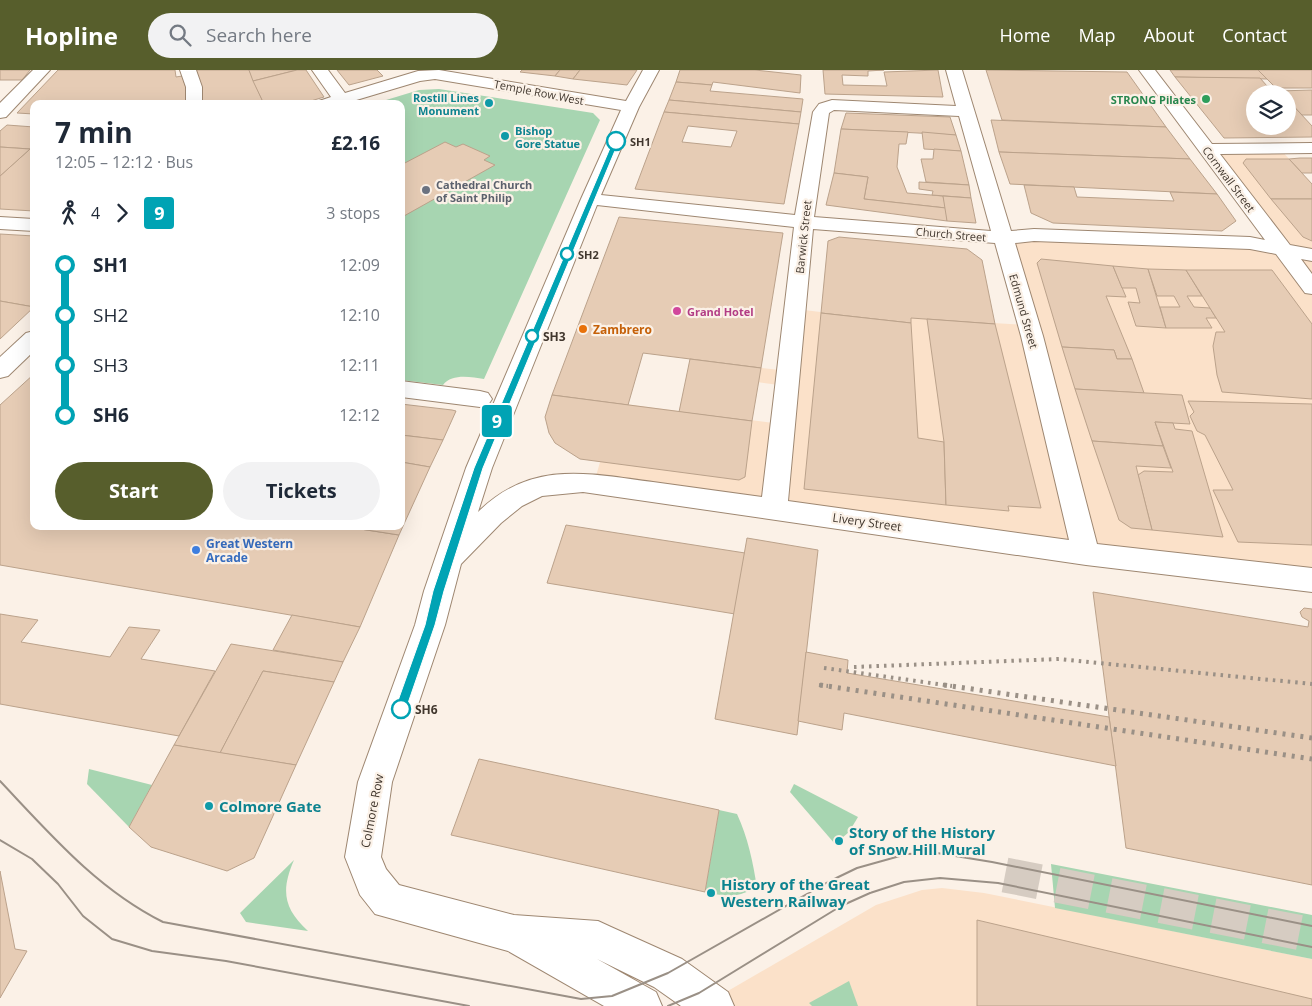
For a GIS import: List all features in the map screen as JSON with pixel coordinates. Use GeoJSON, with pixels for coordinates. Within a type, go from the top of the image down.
{"type":"FeatureCollection","features":[{"type":"Feature","properties":{"kind":"street"},"geometry":{"type":"LineString","coordinates":[[0,113],[42,70]]}},
{"type":"Feature","properties":{"kind":"street"},"geometry":{"type":"LineString","coordinates":[[188,70],[194,87],[194,100]]}},
{"type":"Feature","properties":{"kind":"street"},"geometry":{"type":"LineString","coordinates":[[320,70],[341,99]]}},
{"type":"Feature","properties":{"kind":"street","name":"Colmore Row"},"geometry":{"type":"LineString","coordinates":[[514,934],[388,901],[373,882],[363,857],[375,782],[430,625],[479,468],[590,199],[631,107],[651,70]]}},
{"type":"Feature","properties":{"kind":"street","name":"Edmund Street"},"geometry":{"type":"LineString","coordinates":[[954,70],[1032,336],[1086,554]]}},
{"type":"Feature","properties":{"kind":"street","name":"Cornwall Street"},"geometry":{"type":"LineString","coordinates":[[1147,70],[1312,288]]}},
{"type":"Feature","properties":{"kind":"street","name":"Temple Row West"},"geometry":{"type":"LineString","coordinates":[[338,100],[416,73],[456,76],[590,102],[631,107]]}},
{"type":"Feature","properties":{"kind":"street"},"geometry":{"type":"LineString","coordinates":[[0,89],[23,89]]}},
{"type":"Feature","properties":{"kind":"street","name":"Barwick Street"},"geometry":{"type":"LineString","coordinates":[[774,508],[804,222],[821,112],[832,105],[966,111]]}},
{"type":"Feature","properties":{"kind":"street"},"geometry":{"type":"LineString","coordinates":[[1206,149],[1312,148]]}},
{"type":"Feature","properties":{"kind":"street","name":"Church Street"},"geometry":{"type":"LineString","coordinates":[[590,199],[804,222],[1003,238],[1034,235],[1250,243],[1312,255]]}},
{"type":"Feature","properties":{"kind":"street"},"geometry":{"type":"LineString","coordinates":[[0,223],[30,226]]}},
{"type":"Feature","properties":{"kind":"street"},"geometry":{"type":"LineString","coordinates":[[0,370],[30,345]]}},
{"type":"Feature","properties":{"kind":"street"},"geometry":{"type":"LineString","coordinates":[[405,390],[480,399]]}},
{"type":"Feature","properties":{"kind":"street","name":"Livery Street"},"geometry":{"type":"LineString","coordinates":[[450,560],[498,510],[537,487],[583,482],[1086,554],[1312,580]]}},
{"type":"Feature","properties":{"kind":"street"},"geometry":{"type":"LineString","coordinates":[[514,934],[642,1006]]}},
{"type":"Feature","properties":{"kind":"street"},"geometry":{"type":"LineString","coordinates":[[514,934],[598,940],[668,972],[714,1006]]}},
{"type":"Feature","properties":{"kind":"shaded area"},"geometry":{"type":"Polygon","coordinates":[[[1206,149],[1280,149],[1312,184],[1312,580],[594,483],[617,403],[782,424],[786,386],[711,376],[713,362],[788,371],[796,309],[910,323],[911,318],[1028,325],[1003,238],[1281,249],[1206,149]]]}},
{"type":"Feature","properties":{"kind":"shaded area"},"geometry":{"type":"Polygon","coordinates":[[[942,888],[984,893],[1312,959],[1312,1006],[702,1006],[876,905],[922,890],[942,888]]]}},
{"type":"Feature","properties":{"kind":"green space"},"geometry":{"type":"Polygon","coordinates":[[[439,89],[593,113],[600,120],[484,379],[456,377],[443,385],[405,380],[405,100],[386,100],[419,90],[439,89]]]}},
{"type":"Feature","properties":{"kind":"green space"},"geometry":{"type":"Polygon","coordinates":[[[89,769],[152,785],[129,827],[87,784],[89,769]]]}},
{"type":"Feature","properties":{"kind":"green space"},"geometry":{"type":"Polygon","coordinates":[[[794,784],[858,817],[849,832],[835,844],[790,792],[794,784]]]}},
{"type":"Feature","properties":{"kind":"green space"},"geometry":{"type":"Polygon","coordinates":[[[719,810],[737,814],[752,859],[757,888],[742,894],[726,896],[705,892],[719,810]]]}},
{"type":"Feature","properties":{"kind":"green space"},"geometry":{"type":"Polygon","coordinates":[[[294,860],[287,881],[287,898],[293,914],[308,931],[246,922],[240,913],[294,860]]]}},
{"type":"Feature","properties":{"kind":"green space"},"geometry":{"type":"Polygon","coordinates":[[[1051,864],[1312,915],[1312,959],[1055,908],[1051,864]]]}},
{"type":"Feature","properties":{"kind":"green space"},"geometry":{"type":"Polygon","coordinates":[[[849,981],[858,1006],[812,1006],[809,1003],[849,981]]]}},
{"type":"Feature","properties":{"kind":"building"},"geometry":{"type":"Polygon","coordinates":[[[0,70],[30,70],[22,80],[0,80],[0,70]]]}},
{"type":"Feature","properties":{"kind":"building"},"geometry":{"type":"Polygon","coordinates":[[[58,70],[175,70],[176,77],[182,76],[190,100],[30,100],[30,114],[17,113],[58,70]]]}},
{"type":"Feature","properties":{"kind":"building"},"geometry":{"type":"Polygon","coordinates":[[[195,70],[249,70],[262,100],[199,100],[195,70]]]}},
{"type":"Feature","properties":{"kind":"building"},"geometry":{"type":"Polygon","coordinates":[[[249,70],[297,70],[253,81],[249,70]]]}},
{"type":"Feature","properties":{"kind":"building"},"geometry":{"type":"Polygon","coordinates":[[[297,70],[306,70],[324,97],[314,100],[262,100],[253,81],[297,70]]]}},
{"type":"Feature","properties":{"kind":"building"},"geometry":{"type":"Polygon","coordinates":[[[337,70],[377,70],[383,76],[349,85],[337,70]]]}},
{"type":"Feature","properties":{"kind":"building"},"geometry":{"type":"Polygon","coordinates":[[[522,70],[560,70],[555,76],[520,72],[522,70]]]}},
{"type":"Feature","properties":{"kind":"building"},"geometry":{"type":"Polygon","coordinates":[[[560,70],[580,70],[573,79],[555,76],[560,70]]]}},
{"type":"Feature","properties":{"kind":"building"},"geometry":{"type":"Polygon","coordinates":[[[580,70],[637,70],[627,85],[573,79],[580,70]]]}},
{"type":"Feature","properties":{"kind":"building"},"geometry":{"type":"Polygon","coordinates":[[[680,70],[755,70],[801,75],[800,93],[713,82],[712,85],[676,82],[680,70]]]}},
{"type":"Feature","properties":{"kind":"building"},"geometry":{"type":"Polygon","coordinates":[[[823,70],[884,70],[868,71],[868,76],[842,75],[843,85],[887,86],[884,72],[938,70],[943,97],[825,94],[823,70]]]}},
{"type":"Feature","properties":{"kind":"building"},"geometry":{"type":"Polygon","coordinates":[[[986,70],[1127,72],[1166,127],[1002,120],[986,70]]]}},
{"type":"Feature","properties":{"kind":"building"},"geometry":{"type":"Polygon","coordinates":[[[1170,70],[1258,70],[1267,79],[1175,77],[1170,70]]]}},
{"type":"Feature","properties":{"kind":"building"},"geometry":{"type":"Polygon","coordinates":[[[1258,70],[1312,70],[1312,88],[1296,88],[1296,85],[1273,85],[1258,70]]]}},
{"type":"Feature","properties":{"kind":"building"},"geometry":{"type":"Polygon","coordinates":[[[1175,77],[1260,78],[1266,85],[1246,85],[1246,135],[1296,135],[1296,109],[1312,126],[1312,137],[1224,138],[1175,77]]]}},
{"type":"Feature","properties":{"kind":"building"},"geometry":{"type":"Polygon","coordinates":[[[676,82],[712,85],[710,91],[803,99],[801,112],[669,100],[676,82]]]}},
{"type":"Feature","properties":{"kind":"building"},"geometry":{"type":"Polygon","coordinates":[[[1296,90],[1312,90],[1312,115],[1302,115],[1296,109],[1296,90]]]}},
{"type":"Feature","properties":{"kind":"building"},"geometry":{"type":"Polygon","coordinates":[[[669,100],[801,112],[799,124],[664,112],[669,100]]]}},
{"type":"Feature","properties":{"kind":"building"},"geometry":{"type":"Polygon","coordinates":[[[664,112],[799,124],[784,204],[635,189],[664,112]],[[688,126],[682,142],[731,147],[737,131],[688,126]]]}},
{"type":"Feature","properties":{"kind":"building"},"geometry":{"type":"Polygon","coordinates":[[[846,113],[950,117],[956,135],[841,129],[846,113]]]}},
{"type":"Feature","properties":{"kind":"building"},"geometry":{"type":"Polygon","coordinates":[[[991,120],[1166,127],[1190,159],[999,152],[991,120]]]}},
{"type":"Feature","properties":{"kind":"building"},"geometry":{"type":"Polygon","coordinates":[[[7,125],[30,127],[30,149],[0,147],[0,131],[7,125]]]}},
{"type":"Feature","properties":{"kind":"building"},"geometry":{"type":"Polygon","coordinates":[[[841,129],[908,132],[906,144],[899,144],[897,167],[907,193],[943,196],[946,208],[864,199],[868,177],[834,173],[841,129]]]}},
{"type":"Feature","properties":{"kind":"building"},"geometry":{"type":"Polygon","coordinates":[[[922,132],[956,135],[961,151],[924,149],[922,132]]]}},
{"type":"Feature","properties":{"kind":"building","name":"Cathedral Church of Saint Philip"},"geometry":{"type":"Polygon","coordinates":[[[445,142],[456,147],[463,144],[490,156],[484,160],[495,165],[405,215],[405,163],[445,142]]]}},
{"type":"Feature","properties":{"kind":"building"},"geometry":{"type":"Polygon","coordinates":[[[0,147],[30,149],[0,176],[0,147]]]}},
{"type":"Feature","properties":{"kind":"building"},"geometry":{"type":"Polygon","coordinates":[[[30,149],[30,211],[0,209],[0,176],[30,149]]]}},
{"type":"Feature","properties":{"kind":"building"},"geometry":{"type":"Polygon","coordinates":[[[934,149],[961,151],[969,185],[926,182],[921,159],[933,159],[934,149]]]}},
{"type":"Feature","properties":{"kind":"building"},"geometry":{"type":"Polygon","coordinates":[[[999,152],[1190,159],[1217,194],[1010,184],[999,152]]]}},
{"type":"Feature","properties":{"kind":"building"},"geometry":{"type":"Polygon","coordinates":[[[1312,158],[1312,173],[1302,173],[1289,159],[1312,158]]]}},
{"type":"Feature","properties":{"kind":"building"},"geometry":{"type":"Polygon","coordinates":[[[1246,159],[1289,159],[1312,184],[1312,199],[1271,199],[1243,163],[1246,159]]]}},
{"type":"Feature","properties":{"kind":"building"},"geometry":{"type":"Polygon","coordinates":[[[834,173],[868,177],[864,199],[946,208],[947,221],[826,205],[834,173]]]}},
{"type":"Feature","properties":{"kind":"building"},"geometry":{"type":"Polygon","coordinates":[[[919,182],[969,185],[971,198],[932,195],[933,191],[919,189],[919,182]]]}},
{"type":"Feature","properties":{"kind":"building"},"geometry":{"type":"Polygon","coordinates":[[[1024,185],[1074,187],[1077,197],[1174,201],[1170,192],[1217,194],[1236,221],[1222,231],[1053,223],[1031,213],[1024,185]]]}},
{"type":"Feature","properties":{"kind":"building"},"geometry":{"type":"Polygon","coordinates":[[[943,196],[971,198],[976,223],[947,221],[943,196]]]}},
{"type":"Feature","properties":{"kind":"building"},"geometry":{"type":"Polygon","coordinates":[[[1271,199],[1312,199],[1312,241],[1303,237],[1271,199]]]}},
{"type":"Feature","properties":{"kind":"building","name":"Grand Hotel"},"geometry":{"type":"Polygon","coordinates":[[[619,217],[783,233],[761,368],[643,353],[628,405],[552,395],[619,217]]]}},
{"type":"Feature","properties":{"kind":"building"},"geometry":{"type":"Polygon","coordinates":[[[0,234],[30,236],[30,306],[0,301],[0,234]]]}},
{"type":"Feature","properties":{"kind":"building"},"geometry":{"type":"Polygon","coordinates":[[[839,237],[967,249],[982,260],[995,324],[911,318],[911,323],[821,313],[828,241],[839,237]]]}},
{"type":"Feature","properties":{"kind":"building"},"geometry":{"type":"Polygon","coordinates":[[[1041,259],[1113,266],[1126,297],[1106,296],[1132,359],[1117,359],[1114,350],[1062,347],[1037,263],[1041,259]]]}},
{"type":"Feature","properties":{"kind":"building"},"geometry":{"type":"Polygon","coordinates":[[[1113,266],[1148,269],[1166,328],[1136,326],[1128,302],[1140,303],[1136,288],[1122,288],[1113,266]]]}},
{"type":"Feature","properties":{"kind":"building"},"geometry":{"type":"Polygon","coordinates":[[[1148,269],[1186,270],[1202,296],[1187,296],[1194,307],[1210,308],[1216,318],[1206,318],[1212,328],[1166,328],[1160,307],[1180,307],[1174,296],[1157,296],[1148,269]]]}},
{"type":"Feature","properties":{"kind":"building"},"geometry":{"type":"Polygon","coordinates":[[[1186,270],[1272,270],[1312,324],[1312,399],[1222,392],[1217,375],[1213,346],[1216,332],[1225,332],[1186,270]]]}},
{"type":"Feature","properties":{"kind":"building"},"geometry":{"type":"Polygon","coordinates":[[[0,301],[30,306],[30,311],[0,339],[0,301]]]}},
{"type":"Feature","properties":{"kind":"building"},"geometry":{"type":"Polygon","coordinates":[[[821,313],[911,323],[918,438],[944,442],[946,505],[804,489],[821,313]]]}},
{"type":"Feature","properties":{"kind":"building"},"geometry":{"type":"Polygon","coordinates":[[[927,319],[995,324],[1041,508],[1008,506],[1009,511],[946,505],[944,442],[927,319]]]}},
{"type":"Feature","properties":{"kind":"building"},"geometry":{"type":"Polygon","coordinates":[[[1062,347],[1114,350],[1117,359],[1132,359],[1144,393],[1075,389],[1062,347]]]}},
{"type":"Feature","properties":{"kind":"building"},"geometry":{"type":"Polygon","coordinates":[[[690,359],[761,368],[752,421],[679,412],[690,359]]]}},
{"type":"Feature","properties":{"kind":"building","name":"Great Western Arcade"},"geometry":{"type":"Polygon","coordinates":[[[30,378],[30,530],[367,530],[399,535],[360,627],[0,565],[0,405],[30,378]]]}},
{"type":"Feature","properties":{"kind":"building"},"geometry":{"type":"Polygon","coordinates":[[[1075,389],[1182,395],[1190,424],[1155,422],[1163,446],[1092,441],[1075,389]]]}},
{"type":"Feature","properties":{"kind":"building"},"geometry":{"type":"Polygon","coordinates":[[[552,395],[752,421],[745,477],[739,480],[580,459],[555,443],[549,433],[545,417],[552,395]]]}},
{"type":"Feature","properties":{"kind":"building"},"geometry":{"type":"Polygon","coordinates":[[[1188,401],[1312,404],[1312,545],[1238,542],[1213,490],[1233,490],[1205,435],[1197,431],[1190,416],[1194,412],[1188,401]]]}},
{"type":"Feature","properties":{"kind":"building"},"geometry":{"type":"Polygon","coordinates":[[[405,404],[456,411],[443,440],[405,435],[405,404]]]}},
{"type":"Feature","properties":{"kind":"building"},"geometry":{"type":"Polygon","coordinates":[[[1155,422],[1173,423],[1175,429],[1192,431],[1223,537],[1152,530],[1138,475],[1144,471],[1173,472],[1155,422]]]}},
{"type":"Feature","properties":{"kind":"building"},"geometry":{"type":"Polygon","coordinates":[[[405,435],[443,440],[430,467],[405,463],[405,435]]]}},
{"type":"Feature","properties":{"kind":"building"},"geometry":{"type":"Polygon","coordinates":[[[1092,441],[1163,446],[1171,468],[1136,466],[1152,530],[1131,528],[1119,520],[1092,441]]]}},
{"type":"Feature","properties":{"kind":"building"},"geometry":{"type":"Polygon","coordinates":[[[405,463],[430,467],[405,522],[405,463]]]}},
{"type":"Feature","properties":{"kind":"building"},"geometry":{"type":"Polygon","coordinates":[[[566,525],[745,553],[735,614],[547,583],[566,525]]]}},
{"type":"Feature","properties":{"kind":"building"},"geometry":{"type":"Polygon","coordinates":[[[367,530],[401,530],[399,535],[367,530]]]}},
{"type":"Feature","properties":{"kind":"building"},"geometry":{"type":"Polygon","coordinates":[[[747,538],[818,550],[797,735],[715,719],[747,538]]]}},
{"type":"Feature","properties":{"kind":"building"},"geometry":{"type":"Polygon","coordinates":[[[1093,592],[1308,627],[1309,621],[1302,617],[1300,612],[1304,608],[1312,609],[1312,885],[1126,848],[1093,592]]]}},
{"type":"Feature","properties":{"kind":"building"},"geometry":{"type":"Polygon","coordinates":[[[0,614],[38,620],[21,642],[110,657],[129,627],[160,630],[141,659],[215,671],[179,736],[0,704],[0,614]]]}},
{"type":"Feature","properties":{"kind":"building"},"geometry":{"type":"Polygon","coordinates":[[[292,615],[360,627],[343,662],[273,650],[292,615]]]}},
{"type":"Feature","properties":{"kind":"building"},"geometry":{"type":"Polygon","coordinates":[[[231,644],[343,662],[334,682],[263,671],[220,753],[174,745],[231,644]]]}},
{"type":"Feature","properties":{"kind":"building"},"geometry":{"type":"Polygon","coordinates":[[[806,652],[848,660],[847,673],[1109,717],[1116,766],[844,713],[842,730],[798,721],[806,652]]]}},
{"type":"Feature","properties":{"kind":"building"},"geometry":{"type":"Polygon","coordinates":[[[263,671],[334,682],[296,765],[220,753],[263,671]]]}},
{"type":"Feature","properties":{"kind":"building","name":"Colmore Gate"},"geometry":{"type":"Polygon","coordinates":[[[174,745],[296,765],[254,858],[227,871],[151,847],[129,827],[174,745]]]}},
{"type":"Feature","properties":{"kind":"building"},"geometry":{"type":"Polygon","coordinates":[[[479,759],[719,810],[705,892],[451,835],[479,759]]]}},
{"type":"Feature","properties":{"kind":"building"},"geometry":{"type":"Polygon","coordinates":[[[0,871],[15,949],[27,951],[0,998],[0,871]]]}},
{"type":"Feature","properties":{"kind":"building"},"geometry":{"type":"Polygon","coordinates":[[[977,920],[1312,999],[1312,1006],[977,1006],[977,920]]]}},
{"type":"Feature","properties":{"kind":"tunnel"},"geometry":{"type":"LineString","coordinates":[[1005,875],[1312,935]]}},
{"type":"Feature","properties":{"kind":"tram line"},"geometry":{"type":"LineString","coordinates":[[0,781],[75,859],[117,894],[163,922],[581,999],[612,996],[668,973],[828,882],[857,868],[907,854],[937,853],[992,862],[1312,926]]}},
{"type":"Feature","properties":{"kind":"tram line"},"geometry":{"type":"LineString","coordinates":[[0,840],[32,859],[58,884],[83,916],[112,939],[152,951],[226,961],[469,1006]]}},
{"type":"Feature","properties":{"kind":"tram line"},"geometry":{"type":"LineString","coordinates":[[668,1006],[699,993],[841,906],[870,893],[904,882],[940,878],[998,883],[1312,947]]}},
{"type":"Feature","properties":{"kind":"railway"},"geometry":{"type":"LineString","coordinates":[[854,667],[1059,659],[1312,684]]}},
{"type":"Feature","properties":{"kind":"railway"},"geometry":{"type":"LineString","coordinates":[[824,668],[952,686]]}},
{"type":"Feature","properties":{"kind":"railway"},"geometry":{"type":"LineString","coordinates":[[823,685],[828,686]]}},
{"type":"Feature","properties":{"kind":"railway"},"geometry":{"type":"LineString","coordinates":[[823,685],[1312,759]]}},
{"type":"Feature","properties":{"kind":"railway"},"geometry":{"type":"LineString","coordinates":[[944,685],[1312,738]]}},
{"type":"Feature","properties":{"kind":"bus line","name":"9"},"geometry":{"type":"LineString","coordinates":[[401,709],[430,625],[438,591],[450,560],[479,468],[512,384],[616,141]]}},
{"type":"Feature","properties":{"kind":"place","name":"STRONG Pilates"},"geometry":{"type":"Point","coordinates":[1206,99]}},
{"type":"Feature","properties":{"kind":"place","name":"Rostill Lines Monument"},"geometry":{"type":"Point","coordinates":[489,103]}},
{"type":"Feature","properties":{"kind":"place","name":"Bishop Gore Statue"},"geometry":{"type":"Point","coordinates":[505,136]}},
{"type":"Feature","properties":{"kind":"place","name":"SH1"},"geometry":{"type":"Point","coordinates":[616,141]}},
{"type":"Feature","properties":{"kind":"place","name":"Cathedral Church of Saint Philip"},"geometry":{"type":"Point","coordinates":[426,190]}},
{"type":"Feature","properties":{"kind":"place","name":"SH2"},"geometry":{"type":"Point","coordinates":[567,254]}},
{"type":"Feature","properties":{"kind":"place","name":"Grand Hotel"},"geometry":{"type":"Point","coordinates":[677,311]}},
{"type":"Feature","properties":{"kind":"place","name":"Zambrero"},"geometry":{"type":"Point","coordinates":[583,329]}},
{"type":"Feature","properties":{"kind":"place","name":"SH3"},"geometry":{"type":"Point","coordinates":[532,336]}},
{"type":"Feature","properties":{"kind":"place","name":"Great Western Arcade"},"geometry":{"type":"Point","coordinates":[196,550]}},
{"type":"Feature","properties":{"kind":"place","name":"SH6"},"geometry":{"type":"Point","coordinates":[401,709]}},
{"type":"Feature","properties":{"kind":"place","name":"Colmore Gate"},"geometry":{"type":"Point","coordinates":[209,806]}},
{"type":"Feature","properties":{"kind":"place","name":"Story of the History of Snow Hill Mural"},"geometry":{"type":"Point","coordinates":[839,841]}},
{"type":"Feature","properties":{"kind":"place","name":"History of the Great Western Railway"},"geometry":{"type":"Point","coordinates":[711,893]}}]}
